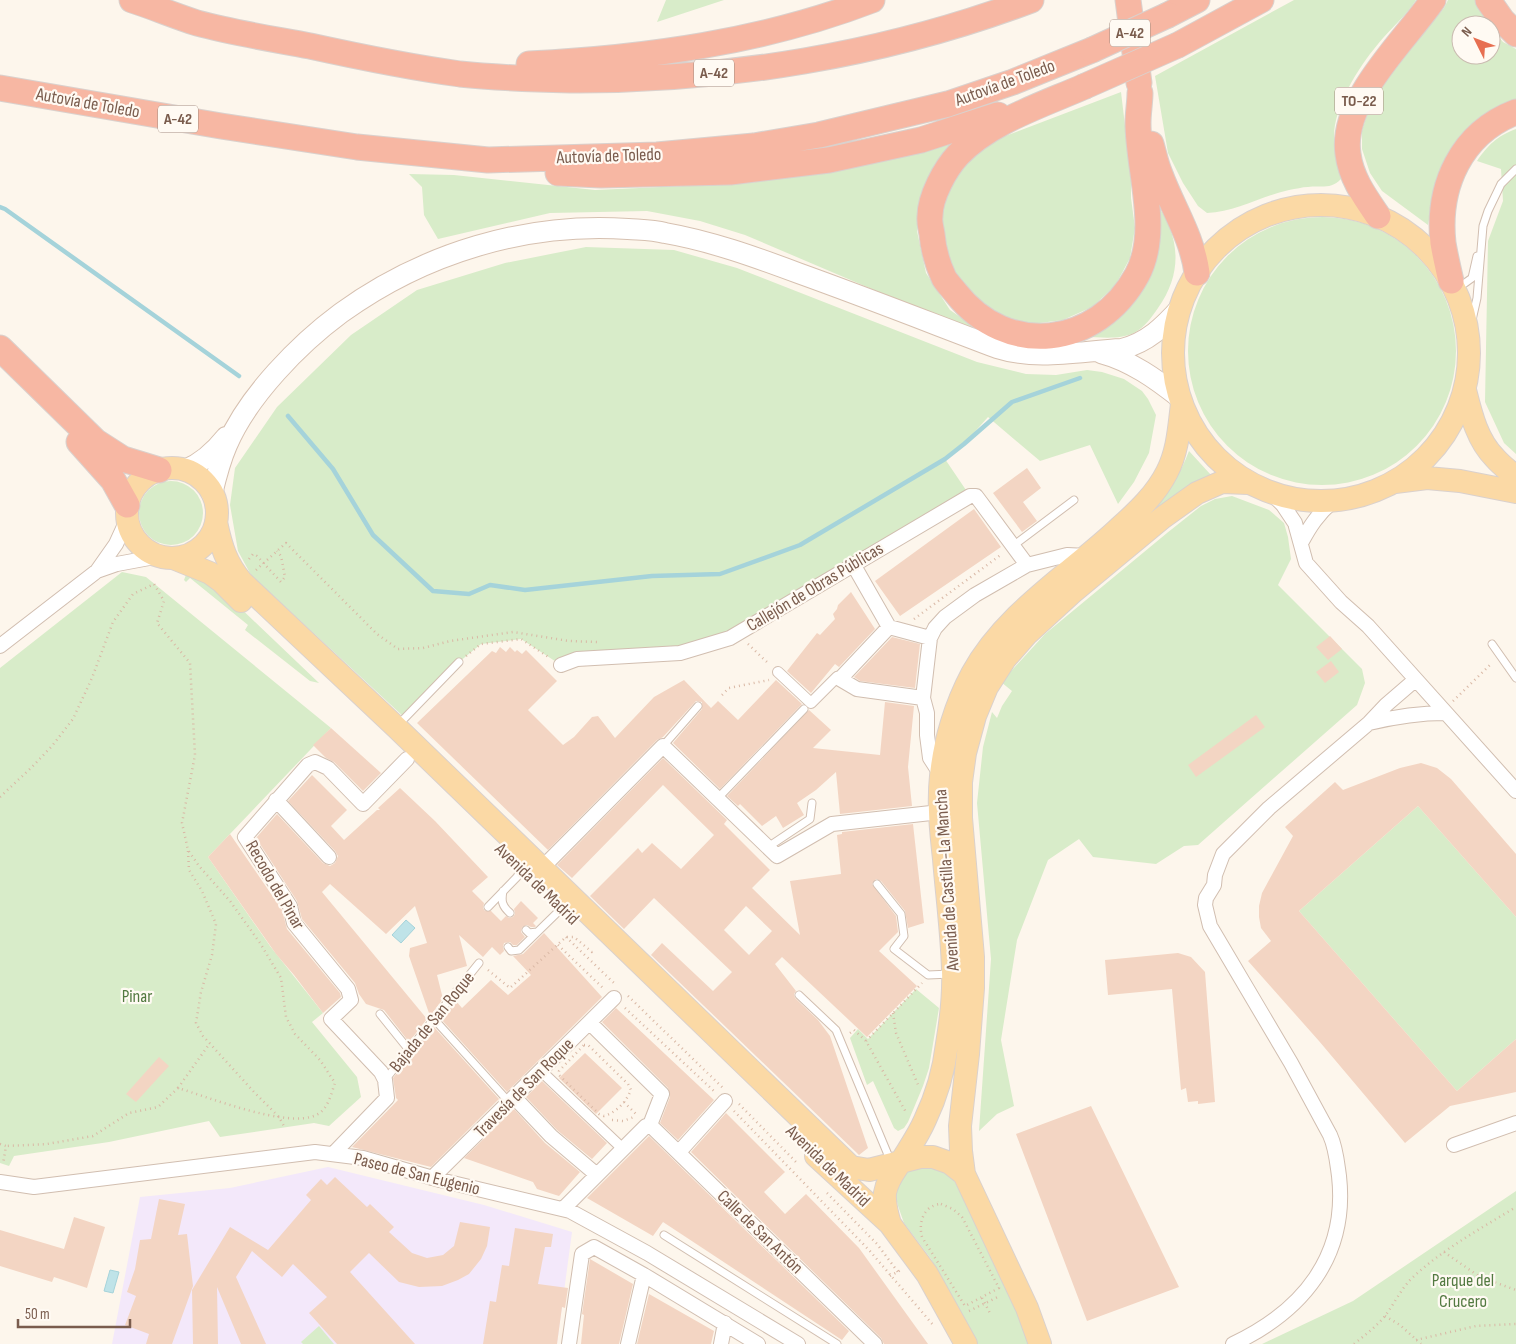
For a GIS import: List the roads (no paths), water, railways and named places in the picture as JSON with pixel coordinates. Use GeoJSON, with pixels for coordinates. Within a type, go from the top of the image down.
{"type":"FeatureCollection","features":[{"type":"Feature","properties":{"kind":"highway","name":"A-42"},"geometry":{"type":"LineString","coordinates":[[132,0],[198,23],[390,63],[461,74],[529,79],[608,80],[686,76],[758,68],[845,54],[921,35],[1031,0]]}},
{"type":"Feature","properties":{"kind":"highway"},"geometry":{"type":"LineString","coordinates":[[390,63],[429,62],[498,65],[572,62],[665,52],[768,33],[842,12],[872,0]]}},
{"type":"Feature","properties":{"kind":"highway"},"geometry":{"type":"LineString","coordinates":[[1128,0],[1140,93],[1152,146],[1160,174],[1187,233],[1195,258],[1197,273]]}},
{"type":"Feature","properties":{"kind":"highway","name":"Autovía de Toledo"},"geometry":{"type":"LineString","coordinates":[[0,88],[357,147],[488,160],[657,155],[754,146],[819,135],[948,104],[1013,82],[1092,50],[1197,0]]}},
{"type":"Feature","properties":{"kind":"highway"},"geometry":{"type":"LineString","coordinates":[[1140,93],[1138,123],[1148,228],[1143,259],[1137,275],[1109,311],[1093,323],[1074,332],[1056,336],[1031,337],[1008,332],[986,321],[964,304],[944,278],[933,246],[930,215],[938,183],[958,155],[989,130],[1178,45],[1261,0]]}},
{"type":"Feature","properties":{"kind":"highway","name":"TO-22"},"geometry":{"type":"LineString","coordinates":[[1378,216],[1360,189],[1352,172],[1347,141],[1351,121],[1361,96],[1433,0]]}},
{"type":"Feature","properties":{"kind":"highway"},"geometry":{"type":"LineString","coordinates":[[1488,0],[1502,20],[1516,34]]}},
{"type":"Feature","properties":{"kind":"highway"},"geometry":{"type":"LineString","coordinates":[[488,160],[509,171],[601,175],[730,172],[770,168],[829,160],[921,140],[1083,87]]}},
{"type":"Feature","properties":{"kind":"highway"},"geometry":{"type":"LineString","coordinates":[[1452,284],[1443,243],[1446,190],[1458,159],[1478,134],[1505,116],[1516,112]]}},
{"type":"Feature","properties":{"kind":"highway"},"geometry":{"type":"LineString","coordinates":[[0,348],[95,441],[123,460],[159,470]]}},
{"type":"Feature","properties":{"kind":"highway"},"geometry":{"type":"LineString","coordinates":[[0,365],[92,456],[113,480],[127,513]]}},
{"type":"Feature","properties":{"kind":"main road"},"geometry":{"type":"LineString","coordinates":[[184,470],[197,465],[218,448],[262,390],[291,357],[332,320],[377,289],[404,274],[454,253],[526,234],[568,229],[612,228],[663,232],[718,245],[828,283],[1012,353],[1040,356],[1122,349],[1134,346],[1152,337],[1162,329],[1180,307],[1197,273],[1215,250],[1238,231],[1263,217],[1292,208],[1321,205],[1350,208],[1378,216],[1400,227],[1420,242],[1437,260],[1452,284],[1470,329],[1465,390],[1450,427],[1444,435],[1426,458],[1394,482],[1355,498],[1333,501],[1305,501],[1271,493],[1248,483],[1227,468],[1208,449],[1193,428],[1181,401],[1173,362],[1173,344],[1180,307]]}},
{"type":"Feature","properties":{"kind":"main road"},"geometry":{"type":"LineString","coordinates":[[1090,351],[1118,358],[1162,383],[1181,401]]}},
{"type":"Feature","properties":{"kind":"main road"},"geometry":{"type":"LineString","coordinates":[[1465,390],[1472,417],[1483,442],[1494,458],[1516,477]]}},
{"type":"Feature","properties":{"kind":"main road","name":"Avenida de Castilla-La Mancha"},"geometry":{"type":"LineString","coordinates":[[896,1164],[925,1121],[938,1086],[947,1048],[954,974],[940,812],[941,775],[952,722],[971,676],[982,656],[1033,601],[1088,556],[1154,494],[1168,471],[1176,448],[1181,401]]}},
{"type":"Feature","properties":{"kind":"main road"},"geometry":{"type":"LineString","coordinates":[[212,494],[218,467],[227,443],[242,418]]}},
{"type":"Feature","properties":{"kind":"main road"},"geometry":{"type":"LineString","coordinates":[[127,513],[131,493],[138,483],[148,475],[159,470],[172,468],[196,475],[206,483],[212,494]]}},
{"type":"Feature","properties":{"kind":"main road"},"geometry":{"type":"LineString","coordinates":[[1394,482],[1427,478],[1460,481],[1516,492]]}},
{"type":"Feature","properties":{"kind":"main road","name":"Avenida de Castilla-La Mancha"},"geometry":{"type":"LineString","coordinates":[[964,1174],[960,1126],[968,1054],[973,988],[973,957],[961,818],[961,782],[965,753],[975,716],[987,687],[1005,659],[1026,635],[1074,591],[1162,518],[1197,493],[1222,482],[1248,483]]}},
{"type":"Feature","properties":{"kind":"main road","name":"Avenida de Madrid"},"geometry":{"type":"LineString","coordinates":[[212,494],[216,508],[216,522],[220,544],[232,570],[242,582],[396,727],[851,1167],[869,1170],[920,1157],[933,1157],[950,1163],[964,1174]]}},
{"type":"Feature","properties":{"kind":"main road","name":"Avenida de Madrid"},"geometry":{"type":"LineString","coordinates":[[127,513],[130,530],[138,543],[150,553],[167,557],[210,573],[221,581],[562,908],[804,1144],[890,1224],[928,1274],[966,1344]]}},
{"type":"Feature","properties":{"kind":"main road"},"geometry":{"type":"LineString","coordinates":[[167,557],[188,555],[201,547],[210,536],[216,522]]}},
{"type":"Feature","properties":{"kind":"main road","name":"Avenida de Madrid"},"geometry":{"type":"LineString","coordinates":[[890,1224],[886,1210],[885,1194],[888,1181],[896,1164]]}},
{"type":"Feature","properties":{"kind":"main road"},"geometry":{"type":"LineString","coordinates":[[964,1174],[1027,1308],[1040,1344]]}},
{"type":"Feature","properties":{"kind":"street"},"geometry":{"type":"LineString","coordinates":[[1271,493],[1283,506],[1294,523],[1302,543],[1306,563],[1341,602],[1368,626],[1516,791]]}},
{"type":"Feature","properties":{"kind":"street","name":"Callejón de Obras Públicas"},"geometry":{"type":"LineString","coordinates":[[561,665],[577,659],[680,653],[730,638],[970,496],[976,496],[1027,565]]}},
{"type":"Feature","properties":{"kind":"street"},"geometry":{"type":"LineString","coordinates":[[1302,543],[1320,512],[1333,501]]}},
{"type":"Feature","properties":{"kind":"street"},"geometry":{"type":"LineString","coordinates":[[0,646],[97,571],[116,544],[127,513]]}},
{"type":"Feature","properties":{"kind":"street"},"geometry":{"type":"LineString","coordinates":[[941,775],[930,758],[927,713],[923,698],[930,638],[935,628],[945,617],[975,596],[1027,565],[1067,555],[1088,556]]}},
{"type":"Feature","properties":{"kind":"street"},"geometry":{"type":"LineString","coordinates":[[97,571],[117,564],[167,557]]}},
{"type":"Feature","properties":{"kind":"street"},"geometry":{"type":"LineString","coordinates":[[853,564],[894,629],[930,638]]}},
{"type":"Feature","properties":{"kind":"street"},"geometry":{"type":"LineString","coordinates":[[840,679],[894,629]]}},
{"type":"Feature","properties":{"kind":"street"},"geometry":{"type":"LineString","coordinates":[[776,675],[811,703],[837,677],[857,689],[923,698]]}},
{"type":"Feature","properties":{"kind":"street"},"geometry":{"type":"LineString","coordinates":[[1233,1344],[1269,1324],[1290,1308],[1321,1270],[1326,1262],[1339,1216],[1340,1187],[1335,1145],[1291,1063],[1210,926],[1205,905],[1206,898],[1214,885],[1215,875],[1223,854],[1268,808],[1369,723],[1386,704],[1416,680]]}},
{"type":"Feature","properties":{"kind":"street"},"geometry":{"type":"LineString","coordinates":[[1369,723],[1409,715],[1445,713]]}},
{"type":"Feature","properties":{"kind":"street"},"geometry":{"type":"LineString","coordinates":[[541,869],[663,746],[777,856],[832,824],[940,812]]}},
{"type":"Feature","properties":{"kind":"street","name":"Recodo del Pinar"},"geometry":{"type":"LineString","coordinates":[[385,1080],[381,1072],[332,1020],[351,1000],[348,989],[294,923],[290,906],[245,837],[308,765],[315,762],[328,768],[363,804],[407,759]]}},
{"type":"Feature","properties":{"kind":"street"},"geometry":{"type":"LineString","coordinates":[[276,800],[329,856]]}},
{"type":"Feature","properties":{"kind":"street","name":"Travesía de San Roque"},"geometry":{"type":"LineString","coordinates":[[432,1178],[614,998]]}},
{"type":"Feature","properties":{"kind":"street"},"geometry":{"type":"LineString","coordinates":[[562,1209],[646,1126],[650,1125],[662,1094],[590,1023]]}},
{"type":"Feature","properties":{"kind":"street"},"geometry":{"type":"LineString","coordinates":[[541,1071],[623,1148]]}},
{"type":"Feature","properties":{"kind":"street"},"geometry":{"type":"LineString","coordinates":[[333,1154],[387,1098],[385,1080]]}},
{"type":"Feature","properties":{"kind":"street"},"geometry":{"type":"LineString","coordinates":[[512,1100],[550,1136],[597,1175]]}},
{"type":"Feature","properties":{"kind":"street"},"geometry":{"type":"LineString","coordinates":[[679,1152],[724,1101]]}},
{"type":"Feature","properties":{"kind":"street"},"geometry":{"type":"LineString","coordinates":[[1454,1145],[1516,1123]]}},
{"type":"Feature","properties":{"kind":"street","name":"Calle de San Antón"},"geometry":{"type":"LineString","coordinates":[[650,1125],[870,1342]]}},
{"type":"Feature","properties":{"kind":"street","name":"Paseo de San Eugenio"},"geometry":{"type":"LineString","coordinates":[[0,1182],[34,1187],[315,1152],[362,1158],[432,1178],[570,1211],[647,1253],[798,1344]]}},
{"type":"Feature","properties":{"kind":"street"},"geometry":{"type":"LineString","coordinates":[[569,1344],[582,1254],[594,1247],[758,1344]]}},
{"type":"Feature","properties":{"kind":"street"},"geometry":{"type":"LineString","coordinates":[[628,1344],[644,1275]]}},
{"type":"Feature","properties":{"kind":"street"},"geometry":{"type":"LineString","coordinates":[[721,1344],[725,1323]]}},
{"type":"Feature","properties":{"kind":"lane"},"geometry":{"type":"LineString","coordinates":[[1452,284],[1465,283],[1472,278],[1488,211],[1501,184],[1516,169]]}},
{"type":"Feature","properties":{"kind":"lane"},"geometry":{"type":"LineString","coordinates":[[1470,329],[1477,298],[1482,236]]}},
{"type":"Feature","properties":{"kind":"lane"},"geometry":{"type":"LineString","coordinates":[[1013,546],[1074,500]]}},
{"type":"Feature","properties":{"kind":"lane"},"geometry":{"type":"LineString","coordinates":[[1492,644],[1516,678]]}},
{"type":"Feature","properties":{"kind":"lane"},"geometry":{"type":"LineString","coordinates":[[396,727],[459,662]]}},
{"type":"Feature","properties":{"kind":"lane"},"geometry":{"type":"LineString","coordinates":[[663,746],[698,706]]}},
{"type":"Feature","properties":{"kind":"lane"},"geometry":{"type":"LineString","coordinates":[[717,799],[804,709]]}},
{"type":"Feature","properties":{"kind":"lane"},"geometry":{"type":"LineString","coordinates":[[767,848],[810,819],[812,803]]}},
{"type":"Feature","properties":{"kind":"lane"},"geometry":{"type":"LineString","coordinates":[[488,907],[517,877],[519,873],[518,867]]}},
{"type":"Feature","properties":{"kind":"lane"},"geometry":{"type":"LineString","coordinates":[[877,884],[901,914],[904,936],[894,949],[928,975],[954,974]]}},
{"type":"Feature","properties":{"kind":"lane"},"geometry":{"type":"LineString","coordinates":[[503,891],[501,900],[504,907],[510,913]]}},
{"type":"Feature","properties":{"kind":"lane"},"geometry":{"type":"LineString","coordinates":[[508,947],[511,951],[519,950],[562,908]]}},
{"type":"Feature","properties":{"kind":"lane"},"geometry":{"type":"LineString","coordinates":[[526,930],[529,933],[537,932]]}},
{"type":"Feature","properties":{"kind":"lane","name":"Bajada de San Roque"},"geometry":{"type":"LineString","coordinates":[[385,1080],[479,963]]}},
{"type":"Feature","properties":{"kind":"lane"},"geometry":{"type":"LineString","coordinates":[[798,995],[836,1030],[896,1164]]}},
{"type":"Feature","properties":{"kind":"lane"},"geometry":{"type":"LineString","coordinates":[[380,1014],[409,1050]]}},
{"type":"Feature","properties":{"kind":"lane"},"geometry":{"type":"LineString","coordinates":[[434,1019],[512,1100]]}},
{"type":"Feature","properties":{"kind":"lane"},"geometry":{"type":"LineString","coordinates":[[664,1235],[837,1344]]}},
{"type":"Feature","properties":{"kind":"water"},"geometry":{"type":"Polygon","coordinates":[[[406,920],[415,928],[401,943],[392,935],[406,920]]]}},
{"type":"Feature","properties":{"kind":"water"},"geometry":{"type":"Polygon","coordinates":[[[110,1270],[119,1272],[113,1293],[104,1291],[110,1270]]]}},
{"type":"Feature","properties":{"kind":"waterway"},"geometry":{"type":"LineString","coordinates":[[0,207],[239,376]]}},
{"type":"Feature","properties":{"kind":"waterway"},"geometry":{"type":"LineString","coordinates":[[288,416],[333,469],[373,535],[433,591],[469,594],[490,585],[525,590],[652,576],[720,574],[800,545],[945,459],[1012,402],[1080,378]]}},
{"type":"Feature","properties":{"kind":"park label","name":"Pinar"},"geometry":{"type":"Point","coordinates":[137,996]}},
{"type":"Feature","properties":{"kind":"park label","name":"Parque del Crucero"},"geometry":{"type":"Point","coordinates":[1463,1290]}}]}
